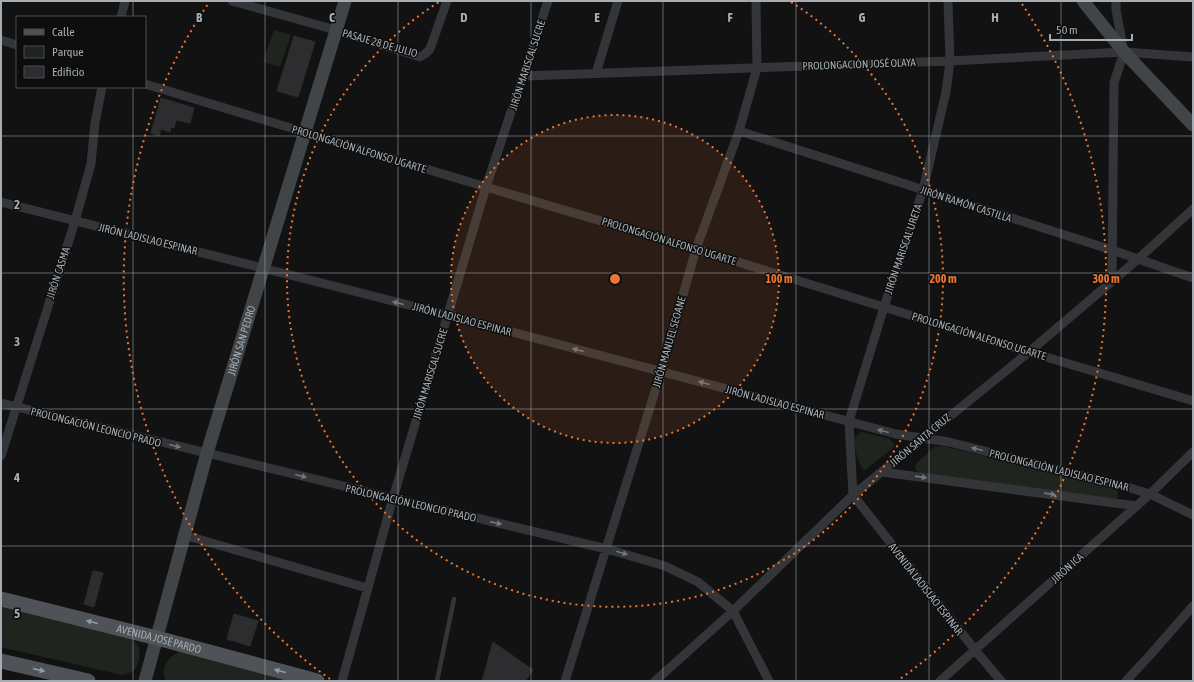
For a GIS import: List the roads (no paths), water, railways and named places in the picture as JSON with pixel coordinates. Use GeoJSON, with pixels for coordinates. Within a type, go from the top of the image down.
{"type":"FeatureCollection","features":[{"type":"Feature","properties":{"kind":"main road","name":"JIRÓN SAN PEDRO"},"geometry":{"type":"LineString","coordinates":[[145,681],[207,454],[345,1]]}},
{"type":"Feature","properties":{"kind":"main road"},"geometry":{"type":"LineString","coordinates":[[1083,1],[1124,52],[1193,124]]}},
{"type":"Feature","properties":{"kind":"main road","name":"AVENIDA JOSÉ PARDO"},"geometry":{"type":"LineString","coordinates":[[1,599],[157,638],[317,681]]}},
{"type":"Feature","properties":{"kind":"main road"},"geometry":{"type":"LineString","coordinates":[[1,661],[88,681]]}},
{"type":"Feature","properties":{"kind":"street"},"geometry":{"type":"LineString","coordinates":[[121,16],[125,1]]}},
{"type":"Feature","properties":{"kind":"street","name":"PASAJE 28 DE JULIO"},"geometry":{"type":"LineString","coordinates":[[232,1],[336,30],[420,57],[430,49],[447,1]]}},
{"type":"Feature","properties":{"kind":"street","name":"JIRÓN MARISCAL SUCRE"},"geometry":{"type":"LineString","coordinates":[[342,681],[393,498],[486,187],[548,1]]}},
{"type":"Feature","properties":{"kind":"street"},"geometry":{"type":"LineString","coordinates":[[596,73],[618,1]]}},
{"type":"Feature","properties":{"kind":"street","name":"JIRÓN MANUEL SEOANE"},"geometry":{"type":"LineString","coordinates":[[565,681],[662,372],[696,249],[739,131],[757,68],[756,1]]}},
{"type":"Feature","properties":{"kind":"street","name":"JIRÓN MARISCAL URETA"},"geometry":{"type":"LineString","coordinates":[[853,495],[849,421],[884,307],[923,190],[946,92],[950,61],[948,1]]}},
{"type":"Feature","properties":{"kind":"street"},"geometry":{"type":"LineString","coordinates":[[1112,279],[1114,83],[1124,52],[1116,10],[1116,1]]}},
{"type":"Feature","properties":{"kind":"street"},"geometry":{"type":"LineString","coordinates":[[1,40],[16,45]]}},
{"type":"Feature","properties":{"kind":"street","name":"PROLONGACIÓN JOSÉ OLAYA"},"geometry":{"type":"LineString","coordinates":[[524,76],[950,61],[1124,52],[1193,57]]}},
{"type":"Feature","properties":{"kind":"street","name":"PROLONGACIÓN ALFONSO UGARTE"},"geometry":{"type":"LineString","coordinates":[[146,84],[696,249],[1029,352],[1193,400]]}},
{"type":"Feature","properties":{"kind":"street","name":"JIRÓN CASMA"},"geometry":{"type":"LineString","coordinates":[[1,456],[75,221],[91,164],[95,123],[102,88]]}},
{"type":"Feature","properties":{"kind":"street","name":"JIRÓN RAMÓN CASTILLA"},"geometry":{"type":"LineString","coordinates":[[739,131],[1112,250],[1136,260],[1193,278]]}},
{"type":"Feature","properties":{"kind":"street","name":"JIRÓN LADISLAO ESPINAR"},"geometry":{"type":"LineString","coordinates":[[1,202],[448,315],[896,434],[922,438]]}},
{"type":"Feature","properties":{"kind":"street","name":"JIRÓN SANTA CRUZ"},"geometry":{"type":"LineString","coordinates":[[655,681],[733,611],[853,495],[1029,352],[1193,209]]}},
{"type":"Feature","properties":{"kind":"street","name":"PROLONGACIÓN LEONCIO PRADO"},"geometry":{"type":"LineString","coordinates":[[1,403],[207,454],[606,549],[665,566],[698,582],[733,611],[769,681]]}},
{"type":"Feature","properties":{"kind":"street","name":"PROLONGACIÓN LADISLAO ESPINAR"},"geometry":{"type":"LineString","coordinates":[[922,438],[957,444],[1120,485],[1150,494],[1193,515]]}},
{"type":"Feature","properties":{"kind":"street","name":"JIRÓN ICA"},"geometry":{"type":"LineString","coordinates":[[940,681],[1137,506],[1193,452]]}},
{"type":"Feature","properties":{"kind":"street","name":"PROLONGACIÓN LADISLAO ESPINAR"},"geometry":{"type":"LineString","coordinates":[[882,472],[1137,506]]}},
{"type":"Feature","properties":{"kind":"street","name":"AVENIDA LADISLAO ESPINAR"},"geometry":{"type":"LineString","coordinates":[[853,495],[1001,681]]}},
{"type":"Feature","properties":{"kind":"street"},"geometry":{"type":"LineString","coordinates":[[184,535],[367,588]]}},
{"type":"Feature","properties":{"kind":"street"},"geometry":{"type":"LineString","coordinates":[[1126,681],[1193,606]]}},
{"type":"Feature","properties":{"kind":"lane"},"geometry":{"type":"LineString","coordinates":[[437,681],[454,599]]}}]}
